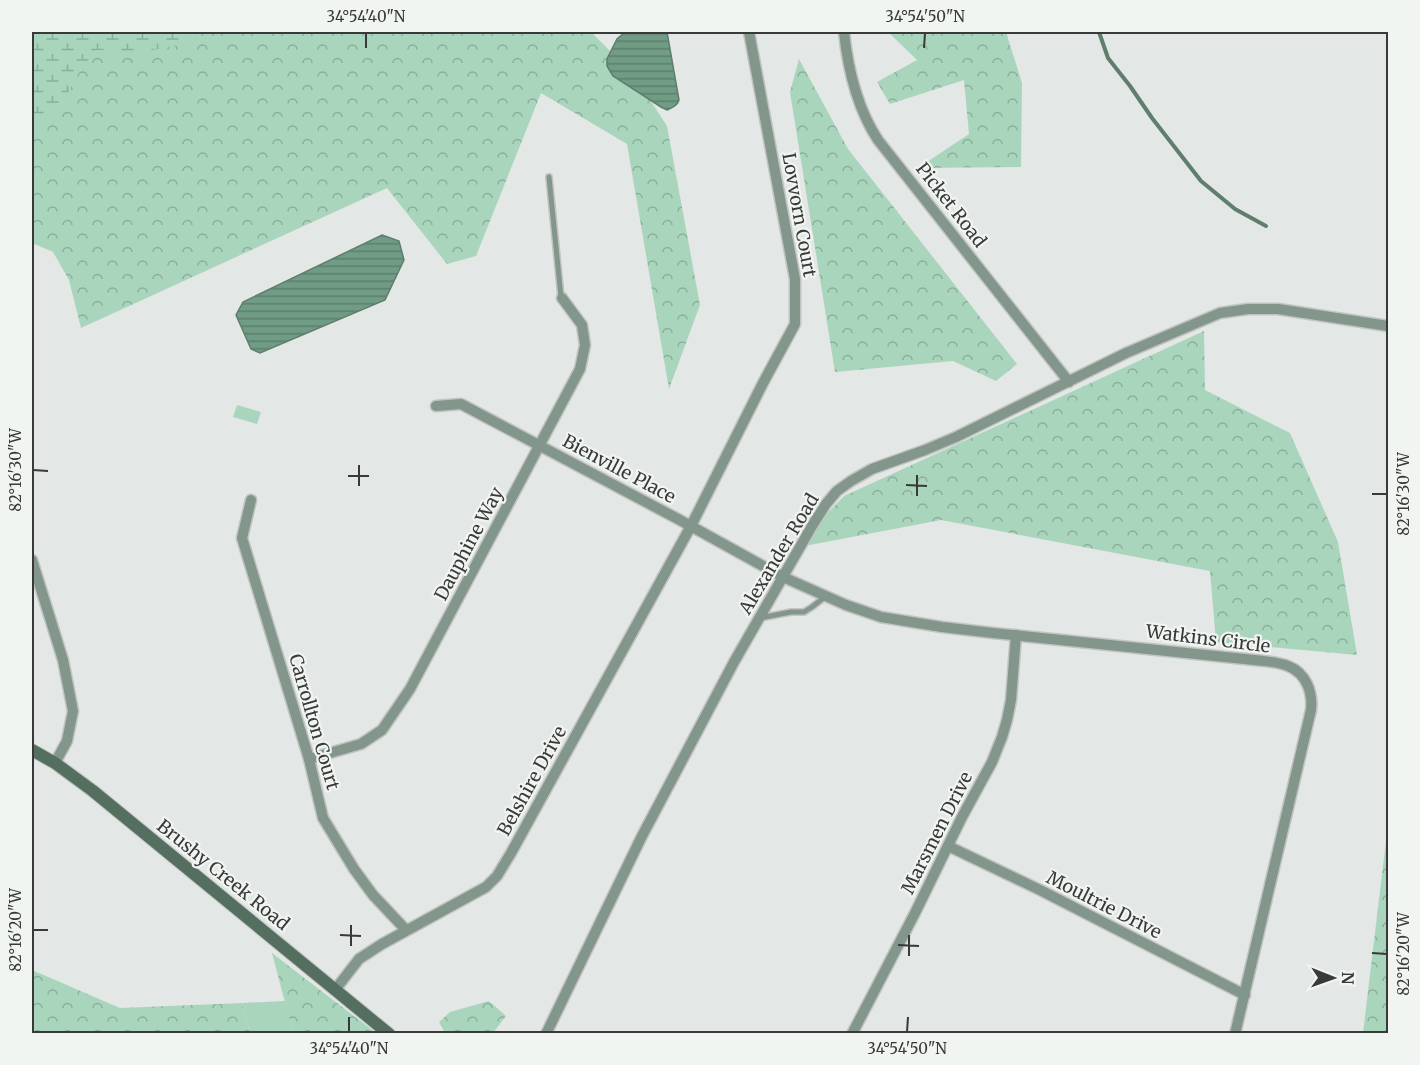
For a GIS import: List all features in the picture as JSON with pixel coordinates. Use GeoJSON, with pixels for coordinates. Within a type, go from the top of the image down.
{"type":"FeatureCollection","features":[{"type":"Feature","properties":{"kind":"main road","name":"Brushy Creek Road"},"geometry":{"type":"LineString","coordinates":[[32,750],[93,791],[389,1034]]}},
{"type":"Feature","properties":{"kind":"street","name":"Lovvorn Court"},"geometry":{"type":"LineString","coordinates":[[691,526],[795,324],[795,279],[749,32]]}},
{"type":"Feature","properties":{"kind":"street","name":"Picket Road"},"geometry":{"type":"LineString","coordinates":[[844,32],[856,95],[867,123],[1069,382]]}},
{"type":"Feature","properties":{"kind":"street","name":"Dauphine Way"},"geometry":{"type":"LineString","coordinates":[[309,759],[362,744],[382,730],[410,689],[580,369],[585,345],[582,325],[562,298]]}},
{"type":"Feature","properties":{"kind":"street","name":"Alexander Road"},"geometry":{"type":"LineString","coordinates":[[546,1034],[641,838],[734,662],[826,504],[837,491],[872,469],[956,436],[1126,353],[1210,316],[1230,310],[1278,309],[1389,326]]}},
{"type":"Feature","properties":{"kind":"street","name":"Bienville Place"},"geometry":{"type":"LineString","coordinates":[[436,406],[461,404],[783,577]]}},
{"type":"Feature","properties":{"kind":"street","name":"Carrollton Court"},"geometry":{"type":"LineString","coordinates":[[251,500],[242,538],[309,759],[323,818],[373,895],[406,930]]}},
{"type":"Feature","properties":{"kind":"street","name":"Belshire Drive"},"geometry":{"type":"LineString","coordinates":[[335,990],[359,959],[406,930],[486,887],[497,876],[691,526]]}},
{"type":"Feature","properties":{"kind":"street"},"geometry":{"type":"LineString","coordinates":[[32,560],[63,660],[74,711],[67,741],[55,764]]}},
{"type":"Feature","properties":{"kind":"street","name":"Watkins Circle"},"geometry":{"type":"LineString","coordinates":[[783,577],[846,605],[881,616],[942,627],[1264,661],[1292,668],[1304,678],[1310,691],[1311,710],[1235,1034]]}},
{"type":"Feature","properties":{"kind":"street","name":"Marsmen Drive"},"geometry":{"type":"LineString","coordinates":[[852,1034],[992,762],[1002,737],[1011,700],[1016,635]]}},
{"type":"Feature","properties":{"kind":"street","name":"Moultrie Drive"},"geometry":{"type":"LineString","coordinates":[[948,846],[1040,890],[1245,995]]}},
{"type":"Feature","properties":{"kind":"lane"},"geometry":{"type":"LineString","coordinates":[[549,177],[562,298]]}},
{"type":"Feature","properties":{"kind":"lane"},"geometry":{"type":"LineString","coordinates":[[760,618],[804,612],[826,596]]}},
{"type":"Feature","properties":{"kind":"green space"},"geometry":{"type":"Polygon","coordinates":[[[32,32],[591,32],[634,75],[667,126],[700,305],[669,389],[627,144],[541,93],[476,256],[447,264],[387,188],[81,328],[69,280],[53,252],[32,243],[32,32]]]}},
{"type":"Feature","properties":{"kind":"green space"},"geometry":{"type":"Polygon","coordinates":[[[32,32],[210,32],[189,43],[141,52],[97,50],[78,74],[63,102],[42,119],[32,119],[32,32]]]}},
{"type":"Feature","properties":{"kind":"green space"},"geometry":{"type":"Polygon","coordinates":[[[888,32],[1006,32],[1022,83],[1021,167],[918,168],[969,134],[964,80],[890,104],[877,82],[917,60],[888,32]]]}},
{"type":"Feature","properties":{"kind":"green space"},"geometry":{"type":"Polygon","coordinates":[[[799,59],[848,149],[1017,364],[996,381],[953,361],[835,372],[790,92],[799,59]]]}},
{"type":"Feature","properties":{"kind":"green space"},"geometry":{"type":"Polygon","coordinates":[[[1204,331],[1205,390],[1290,433],[1338,542],[1357,655],[1216,642],[1210,571],[941,520],[794,548],[844,496],[1204,331]]]}},
{"type":"Feature","properties":{"kind":"green space"},"geometry":{"type":"Polygon","coordinates":[[[237,405],[261,412],[257,424],[233,417],[237,405]]]}},
{"type":"Feature","properties":{"kind":"green space"},"geometry":{"type":"Polygon","coordinates":[[[1388,824],[1388,1033],[1363,1033],[1388,824]]]}},
{"type":"Feature","properties":{"kind":"green space"},"geometry":{"type":"Polygon","coordinates":[[[272,953],[376,1033],[293,1033],[272,953]]]}},
{"type":"Feature","properties":{"kind":"green space"},"geometry":{"type":"Polygon","coordinates":[[[32,970],[120,1008],[242,1003],[250,1033],[32,1033],[32,970]]]}},
{"type":"Feature","properties":{"kind":"green space"},"geometry":{"type":"Polygon","coordinates":[[[285,1001],[293,1033],[250,1033],[242,1003],[285,1001]]]}},
{"type":"Feature","properties":{"kind":"green space"},"geometry":{"type":"Polygon","coordinates":[[[489,1001],[506,1016],[493,1033],[445,1033],[439,1022],[450,1012],[489,1001]]]}},
{"type":"Feature","properties":{"kind":"shaded area"},"geometry":{"type":"Polygon","coordinates":[[[625,32],[667,32],[679,100],[677,104],[667,110],[613,76],[607,66],[607,59],[617,39],[625,32]]]}},
{"type":"Feature","properties":{"kind":"shaded area"},"geometry":{"type":"Polygon","coordinates":[[[382,235],[399,241],[404,260],[385,300],[260,353],[251,349],[236,315],[243,302],[382,235]]]}},
{"type":"Feature","properties":{"kind":"waterway"},"geometry":{"type":"LineString","coordinates":[[1099,32],[1108,58],[1201,181],[1235,209],[1266,226]]}}]}
